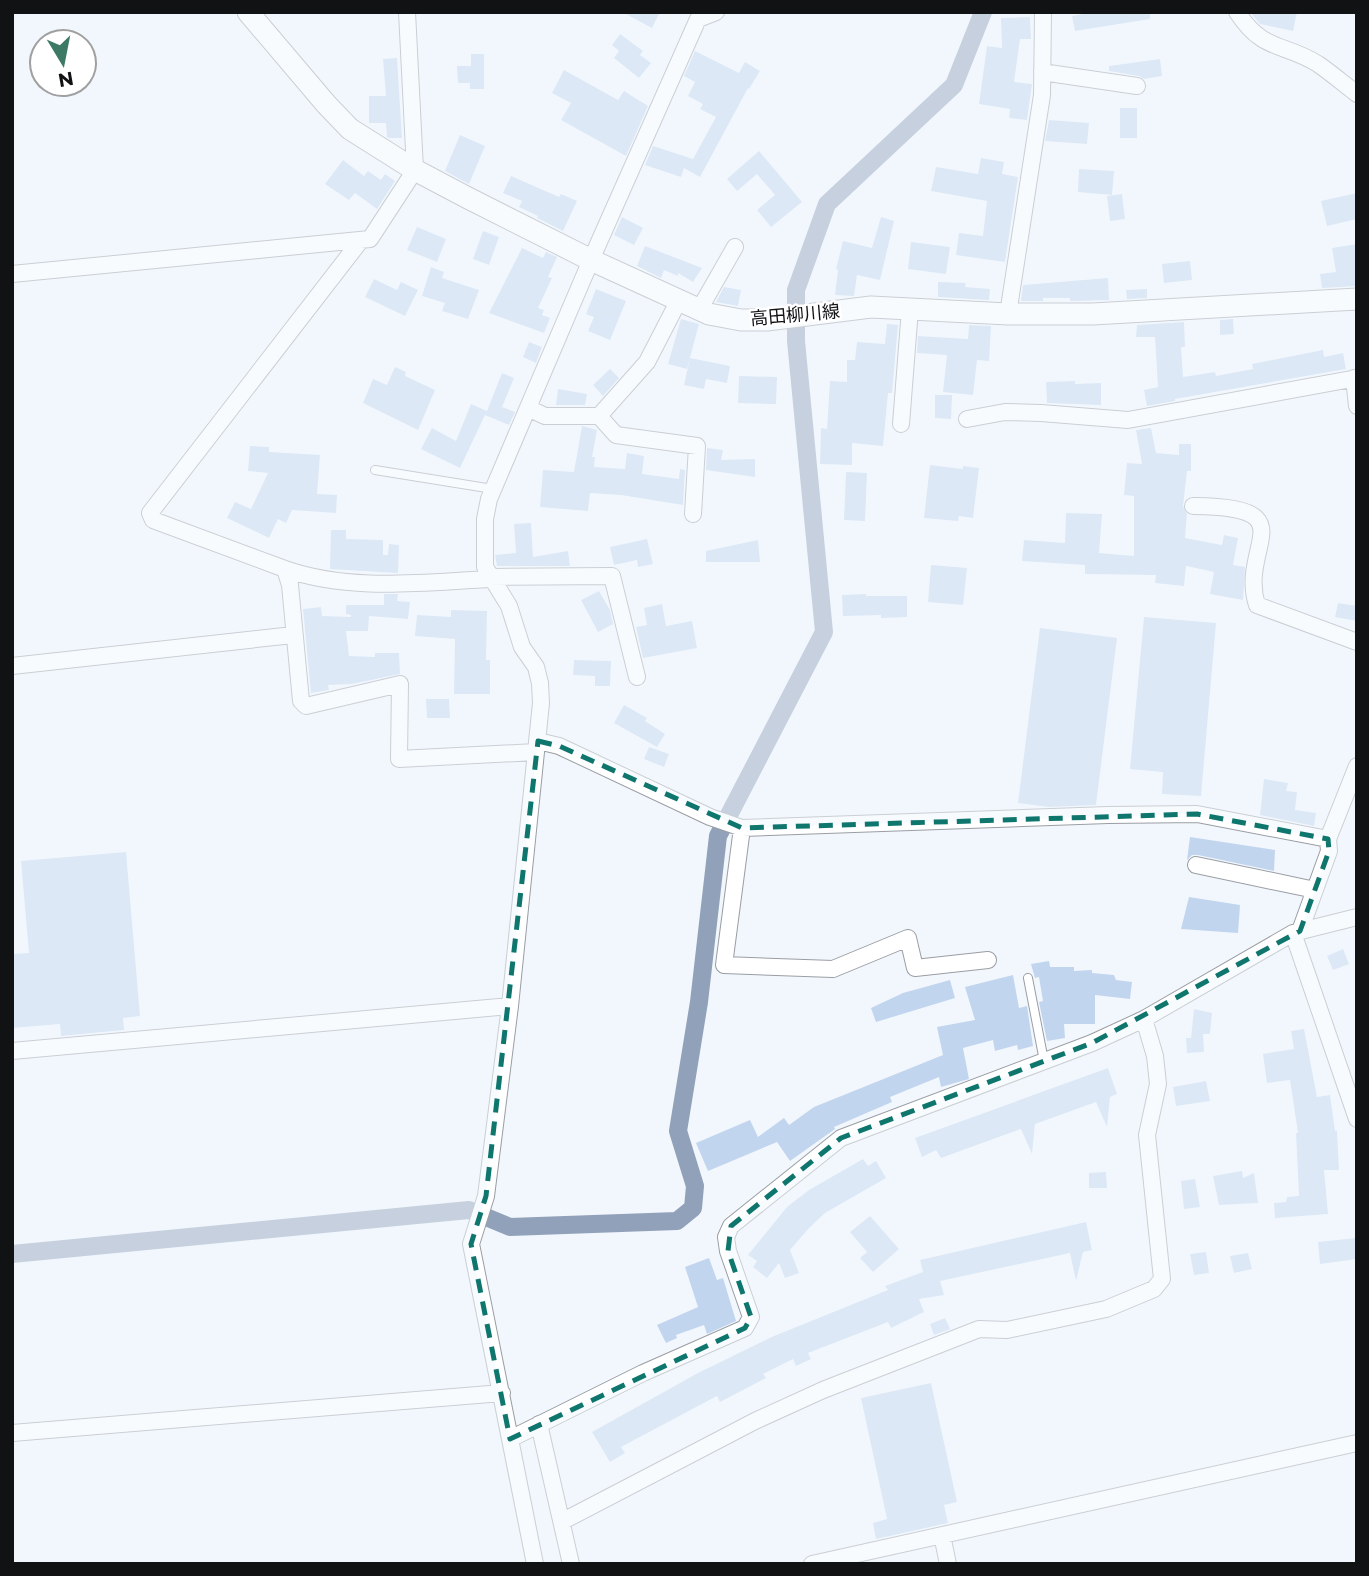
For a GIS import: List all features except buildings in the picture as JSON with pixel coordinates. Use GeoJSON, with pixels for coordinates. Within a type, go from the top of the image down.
{"type":"FeatureCollection","features":[{"type":"Feature","properties":{"kind":"main road","name":"高田柳川線"},"geometry":{"type":"LineString","coordinates":[[248,12],[350,129],[415,170],[591,260],[709,314],[741,320],[767,320],[871,307],[1009,314],[1093,314],[1357,299]]}},
{"type":"Feature","properties":{"kind":"street"},"geometry":{"type":"LineString","coordinates":[[12,274],[370,239],[415,170],[407,12]]}},
{"type":"Feature","properties":{"kind":"street"},"geometry":{"type":"LineString","coordinates":[[535,1564],[471,1244],[486,1196],[510,1006],[541,703],[536,667],[522,647],[509,606],[485,567],[485,527],[493,489],[698,19],[716,12]]}},
{"type":"Feature","properties":{"kind":"street"},"geometry":{"type":"LineString","coordinates":[[1009,314],[1042,95],[1043,12]]}},
{"type":"Feature","properties":{"kind":"street"},"geometry":{"type":"LineString","coordinates":[[1237,12],[1248,29],[1262,41],[1316,63],[1357,94]]}},
{"type":"Feature","properties":{"kind":"street"},"geometry":{"type":"LineString","coordinates":[[1042,72],[1138,86]]}},
{"type":"Feature","properties":{"kind":"street"},"geometry":{"type":"LineString","coordinates":[[362,240],[150,513],[153,520],[312,578],[356,584],[612,576],[637,677]]}},
{"type":"Feature","properties":{"kind":"street"},"geometry":{"type":"LineString","coordinates":[[699,310],[735,247]]}},
{"type":"Feature","properties":{"kind":"street"},"geometry":{"type":"LineString","coordinates":[[599,416],[647,362],[679,300]]}},
{"type":"Feature","properties":{"kind":"street"},"geometry":{"type":"LineString","coordinates":[[901,424],[910,309]]}},
{"type":"Feature","properties":{"kind":"street"},"geometry":{"type":"LineString","coordinates":[[967,419],[1005,412],[1029,412],[1128,420],[1356,378],[1357,406]]}},
{"type":"Feature","properties":{"kind":"street"},"geometry":{"type":"LineString","coordinates":[[528,408],[545,416],[599,416],[616,435],[697,446],[693,514]]}},
{"type":"Feature","properties":{"kind":"street"},"geometry":{"type":"LineString","coordinates":[[1193,506],[1227,506],[1246,511],[1259,521],[1262,534],[1252,590],[1257,605],[1357,642]]}},
{"type":"Feature","properties":{"kind":"street"},"geometry":{"type":"LineString","coordinates":[[285,569],[290,585],[301,701],[306,706],[400,684],[399,759],[559,746],[710,817],[742,828],[1197,814],[1328,839]]}},
{"type":"Feature","properties":{"kind":"street"},"geometry":{"type":"LineString","coordinates":[[12,666],[293,635]]}},
{"type":"Feature","properties":{"kind":"street"},"geometry":{"type":"LineString","coordinates":[[1357,766],[1328,839],[1329,850],[1315,890],[1296,932],[1357,1119]]}},
{"type":"Feature","properties":{"kind":"street"},"geometry":{"type":"LineString","coordinates":[[742,828],[724,965],[833,969],[908,938],[915,968],[988,960]]}},
{"type":"Feature","properties":{"kind":"street"},"geometry":{"type":"LineString","coordinates":[[1196,865],[1315,890]]}},
{"type":"Feature","properties":{"kind":"street"},"geometry":{"type":"LineString","coordinates":[[510,1439],[643,1373],[745,1328],[751,1317],[728,1251],[726,1237],[731,1226],[841,1138],[1093,1044],[1144,1019],[1296,932],[1357,917]]}},
{"type":"Feature","properties":{"kind":"street"},"geometry":{"type":"LineString","coordinates":[[12,1051],[510,1006]]}},
{"type":"Feature","properties":{"kind":"street"},"geometry":{"type":"LineString","coordinates":[[563,1521],[755,1420],[940,1344],[979,1329],[1007,1330],[1106,1309],[1154,1289],[1162,1279],[1147,1135],[1158,1084],[1155,1056],[1144,1019]]}},
{"type":"Feature","properties":{"kind":"street"},"geometry":{"type":"LineString","coordinates":[[12,1433],[502,1393]]}},
{"type":"Feature","properties":{"kind":"street"},"geometry":{"type":"LineString","coordinates":[[539,1424],[571,1564]]}},
{"type":"Feature","properties":{"kind":"street"},"geometry":{"type":"LineString","coordinates":[[812,1564],[1357,1443]]}},
{"type":"Feature","properties":{"kind":"street"},"geometry":{"type":"LineString","coordinates":[[942,1535],[948,1564]]}},
{"type":"Feature","properties":{"kind":"lane"},"geometry":{"type":"LineString","coordinates":[[375,470],[493,489]]}},
{"type":"Feature","properties":{"kind":"lane"},"geometry":{"type":"LineString","coordinates":[[1028,978],[1044,1062]]}},
{"type":"Feature","properties":{"kind":"highlighted area"},"geometry":{"type":"Polygon","coordinates":[[[538,741],[559,746],[742,828],[1197,814],[1328,839],[1329,851],[1300,931],[1092,1043],[841,1138],[731,1226],[728,1251],[751,1317],[745,1328],[510,1439],[471,1244],[486,1196],[538,741]]]}},
{"type":"Feature","properties":{"kind":"waterway"},"geometry":{"type":"LineString","coordinates":[[12,1254],[469,1210],[510,1227],[677,1221],[693,1208],[695,1186],[678,1131],[699,1002],[718,836],[824,632],[796,341],[796,290],[827,204],[954,85],[983,12]]}}]}
